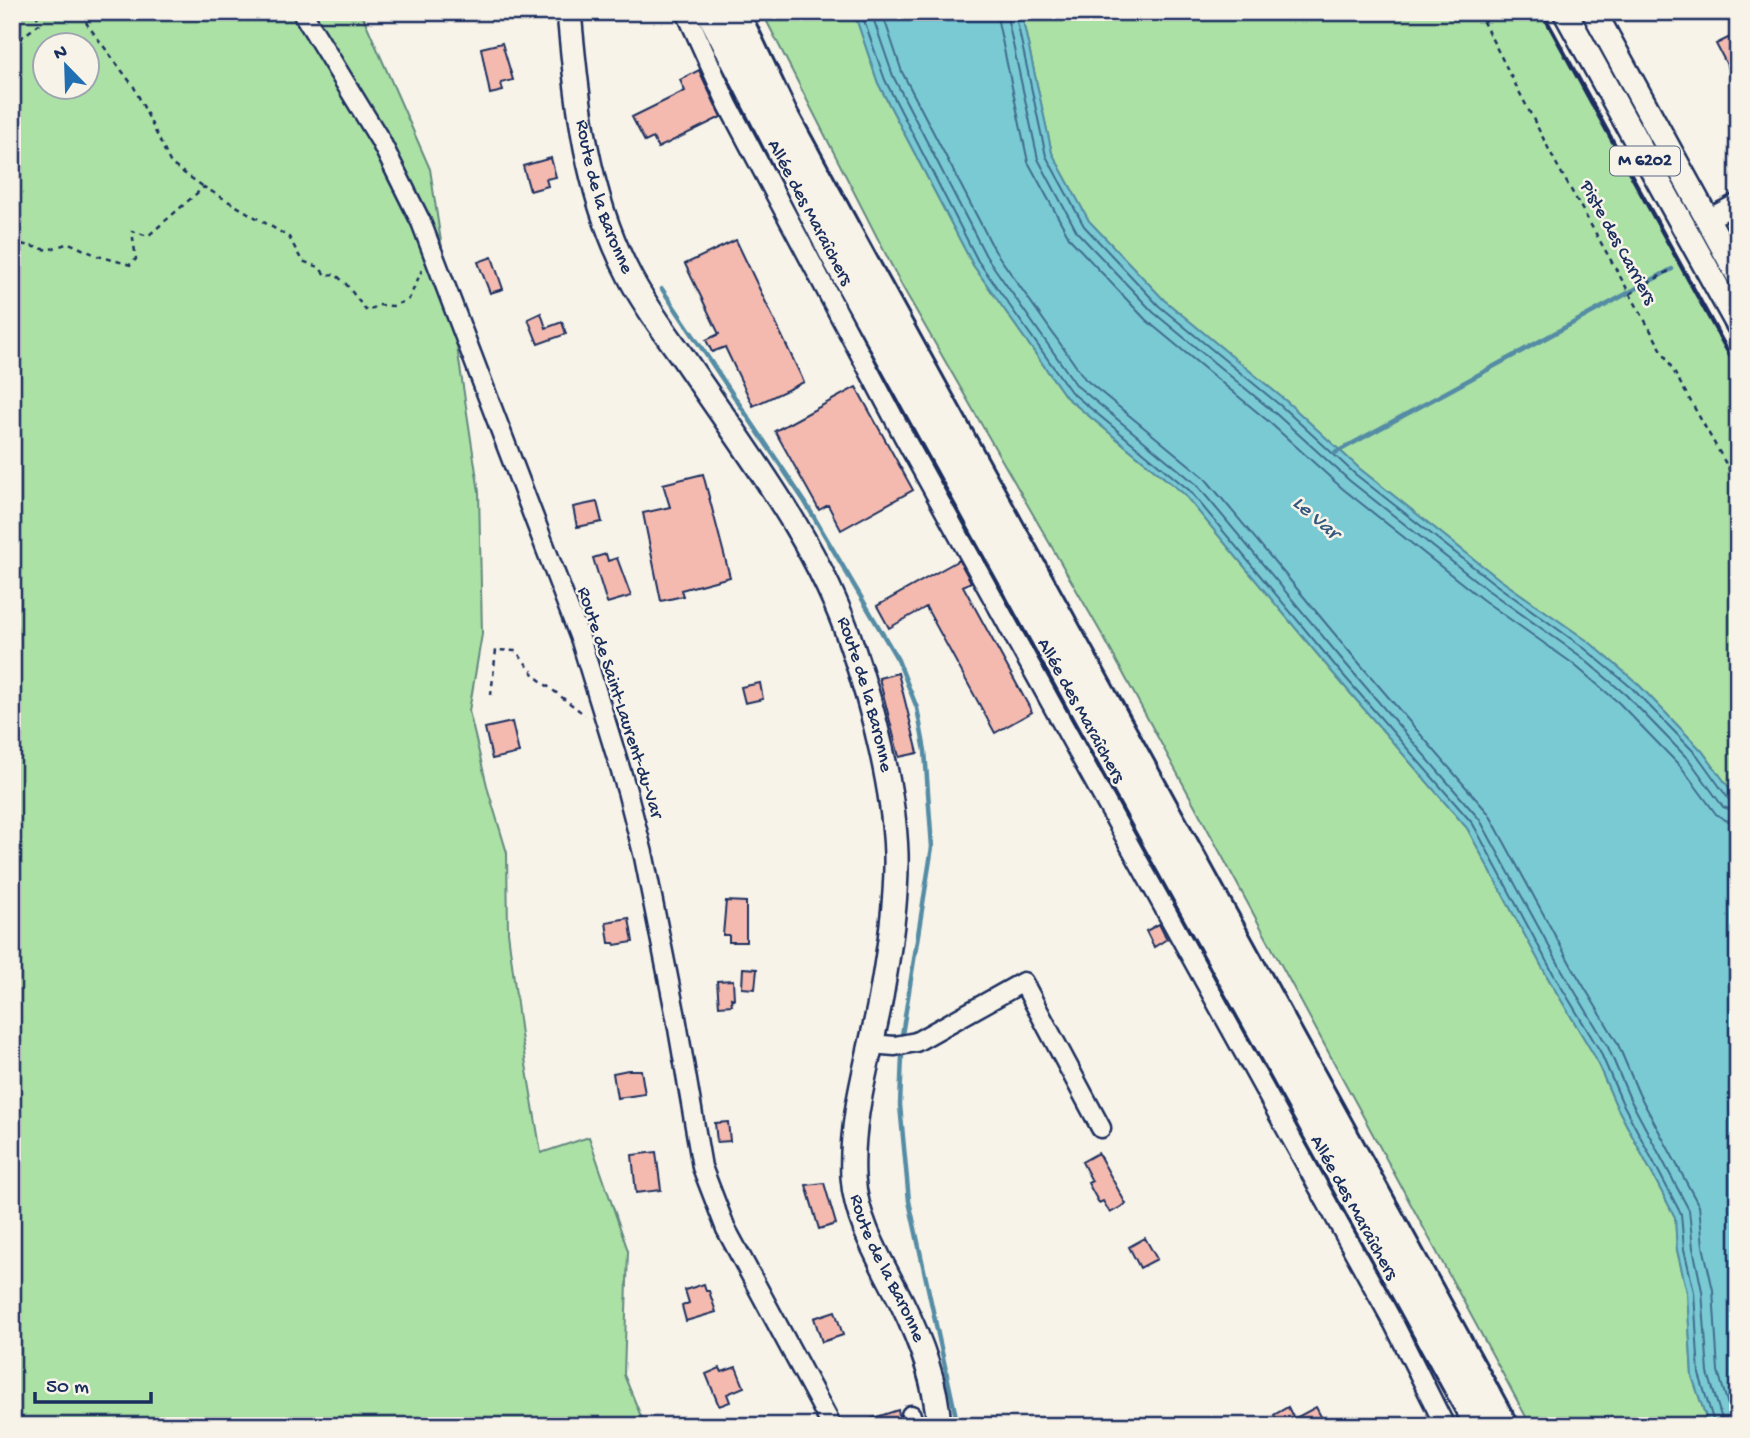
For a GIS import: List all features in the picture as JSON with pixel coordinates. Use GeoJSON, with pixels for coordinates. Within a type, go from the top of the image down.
{"type":"FeatureCollection","features":[{"type":"Feature","properties":{"kind":"highway"},"geometry":{"type":"LineString","coordinates":[[710,12],[833,253],[1479,1426]]}},
{"type":"Feature","properties":{"kind":"highway"},"geometry":{"type":"LineString","coordinates":[[735,12],[784,115],[854,244],[1504,1426]]}},
{"type":"Feature","properties":{"kind":"main road","name":"Route de la Baronne"},"geometry":{"type":"LineString","coordinates":[[569,12],[583,143],[615,247],[644,300],[771,487],[822,570],[853,647],[886,773],[895,851],[892,920],[881,998],[858,1103],[853,1145],[853,1180],[860,1216],[923,1352],[937,1400],[939,1426]]}},
{"type":"Feature","properties":{"kind":"main road","name":"M 6202"},"geometry":{"type":"LineString","coordinates":[[1565,12],[1732,317]]}},
{"type":"Feature","properties":{"kind":"main road","name":"M 6202"},"geometry":{"type":"LineString","coordinates":[[1594,12],[1738,275]]}},
{"type":"Feature","properties":{"kind":"main road"},"geometry":{"type":"LineString","coordinates":[[1732,317],[1738,337]]}},
{"type":"Feature","properties":{"kind":"street","name":"Route de Saint-Laurent-du-Var"},"geometry":{"type":"LineString","coordinates":[[302,12],[380,140],[432,250],[581,641],[627,791],[644,857],[702,1167],[713,1200],[749,1273],[832,1426]]}},
{"type":"Feature","properties":{"kind":"street","name":"Allée des Maraîchers"},"geometry":{"type":"LineString","coordinates":[[686,12],[727,105],[891,413],[1394,1324],[1445,1426]]}},
{"type":"Feature","properties":{"kind":"street"},"geometry":{"type":"LineString","coordinates":[[1706,220],[1738,203]]}},
{"type":"Feature","properties":{"kind":"street"},"geometry":{"type":"LineString","coordinates":[[870,1044],[895,1046],[916,1042],[1023,982],[1101,1128]]}},
{"type":"Feature","properties":{"kind":"path"},"geometry":{"type":"LineString","coordinates":[[12,45],[39,24],[36,12]]}},
{"type":"Feature","properties":{"kind":"path"},"geometry":{"type":"LineString","coordinates":[[83,12],[87,24],[134,88],[171,164],[204,187],[289,237],[302,261],[319,267],[326,275],[335,274],[367,312],[378,305],[394,306],[409,299],[432,250]]}},
{"type":"Feature","properties":{"kind":"path","name":"Piste des Carriers"},"geometry":{"type":"LineString","coordinates":[[1478,12],[1557,165],[1738,485]]}},
{"type":"Feature","properties":{"kind":"path"},"geometry":{"type":"LineString","coordinates":[[12,242],[48,250],[69,243],[98,256],[131,265],[136,259],[132,232],[148,236],[204,187]]}},
{"type":"Feature","properties":{"kind":"path"},"geometry":{"type":"LineString","coordinates":[[1630,294],[1672,269]]}},
{"type":"Feature","properties":{"kind":"path"},"geometry":{"type":"LineString","coordinates":[[491,695],[496,650],[516,651],[537,678],[585,714],[590,725]]}},
{"type":"Feature","properties":{"kind":"green space"},"geometry":{"type":"Polygon","coordinates":[[[12,12],[361,12],[430,169],[479,492],[482,634],[469,711],[507,853],[508,932],[521,1035],[541,1153],[589,1137],[628,1251],[624,1375],[645,1426],[12,1426],[12,12]]]}},
{"type":"Feature","properties":{"kind":"green space"},"geometry":{"type":"Polygon","coordinates":[[[762,12],[854,12],[878,83],[973,265],[1066,397],[1184,494],[1467,828],[1548,978],[1594,1055],[1616,1105],[1675,1217],[1677,1250],[1687,1292],[1692,1376],[1709,1426],[1531,1426],[1104,638],[902,286],[762,12]]]}},
{"type":"Feature","properties":{"kind":"green space"},"geometry":{"type":"Polygon","coordinates":[[[1021,12],[1542,12],[1738,370],[1738,800],[1702,751],[1637,683],[1589,642],[1499,579],[1360,469],[1286,401],[1164,300],[1089,221],[1052,153],[1021,12]]]}},
{"type":"Feature","properties":{"kind":"water","name":"Le Var"},"geometry":{"type":"Polygon","coordinates":[[[854,12],[1021,12],[1052,153],[1089,221],[1164,300],[1286,401],[1360,469],[1499,579],[1589,642],[1637,683],[1702,751],[1738,800],[1738,1426],[1709,1426],[1692,1376],[1687,1292],[1677,1250],[1675,1217],[1616,1105],[1594,1055],[1548,978],[1467,828],[1184,494],[1066,397],[973,265],[878,83],[854,12]]]}},
{"type":"Feature","properties":{"kind":"building"},"geometry":{"type":"Polygon","coordinates":[[[1738,33],[1738,86],[1716,44],[1738,33]]]}},
{"type":"Feature","properties":{"kind":"building"},"geometry":{"type":"Polygon","coordinates":[[[502,43],[513,80],[501,83],[503,91],[490,94],[481,48],[502,43]]]}},
{"type":"Feature","properties":{"kind":"building"},"geometry":{"type":"Polygon","coordinates":[[[699,70],[721,117],[658,148],[653,138],[645,142],[632,117],[685,91],[680,80],[699,70]]]}},
{"type":"Feature","properties":{"kind":"building"},"geometry":{"type":"Polygon","coordinates":[[[551,158],[556,177],[546,179],[548,186],[530,191],[523,166],[551,158]]]}},
{"type":"Feature","properties":{"kind":"building"},"geometry":{"type":"Polygon","coordinates":[[[736,240],[804,382],[753,406],[725,347],[712,352],[706,340],[719,334],[685,264],[736,240]]]}},
{"type":"Feature","properties":{"kind":"building"},"geometry":{"type":"Polygon","coordinates":[[[492,257],[503,289],[490,293],[478,262],[492,257]]]}},
{"type":"Feature","properties":{"kind":"building"},"geometry":{"type":"Polygon","coordinates":[[[541,313],[546,328],[562,322],[566,334],[538,344],[528,319],[541,313]]]}},
{"type":"Feature","properties":{"kind":"building"},"geometry":{"type":"Polygon","coordinates":[[[856,387],[913,490],[841,530],[828,505],[819,510],[775,431],[856,387]]]}},
{"type":"Feature","properties":{"kind":"building"},"geometry":{"type":"Polygon","coordinates":[[[703,474],[730,577],[681,590],[683,596],[661,601],[643,513],[670,507],[663,484],[703,474]]]}},
{"type":"Feature","properties":{"kind":"building"},"geometry":{"type":"Polygon","coordinates":[[[597,502],[602,522],[577,527],[573,507],[597,502]]]}},
{"type":"Feature","properties":{"kind":"building"},"geometry":{"type":"Polygon","coordinates":[[[606,554],[608,561],[617,558],[631,596],[607,603],[593,558],[606,554]]]}},
{"type":"Feature","properties":{"kind":"building"},"geometry":{"type":"Polygon","coordinates":[[[959,560],[971,582],[963,586],[1032,712],[995,733],[926,607],[889,628],[877,606],[959,560]]]}},
{"type":"Feature","properties":{"kind":"building"},"geometry":{"type":"Polygon","coordinates":[[[898,673],[918,753],[899,757],[879,678],[898,673]]]}},
{"type":"Feature","properties":{"kind":"building"},"geometry":{"type":"Polygon","coordinates":[[[760,683],[763,699],[745,703],[741,687],[760,683]]]}},
{"type":"Feature","properties":{"kind":"building"},"geometry":{"type":"Polygon","coordinates":[[[512,722],[519,753],[492,759],[485,728],[512,722]]]}},
{"type":"Feature","properties":{"kind":"building"},"geometry":{"type":"Polygon","coordinates":[[[726,901],[746,902],[746,942],[729,942],[729,935],[723,935],[726,901]]]}},
{"type":"Feature","properties":{"kind":"building"},"geometry":{"type":"Polygon","coordinates":[[[629,918],[633,942],[615,945],[609,943],[606,922],[629,918]]]}},
{"type":"Feature","properties":{"kind":"building"},"geometry":{"type":"Polygon","coordinates":[[[1159,924],[1167,939],[1154,947],[1146,931],[1159,924]]]}},
{"type":"Feature","properties":{"kind":"building"},"geometry":{"type":"Polygon","coordinates":[[[743,968],[757,969],[755,989],[742,988],[743,968]]]}},
{"type":"Feature","properties":{"kind":"building"},"geometry":{"type":"Polygon","coordinates":[[[733,980],[732,1005],[719,1006],[717,981],[733,980]]]}},
{"type":"Feature","properties":{"kind":"building"},"geometry":{"type":"Polygon","coordinates":[[[641,1070],[645,1094],[617,1098],[613,1073],[641,1070]]]}},
{"type":"Feature","properties":{"kind":"building"},"geometry":{"type":"Polygon","coordinates":[[[728,1122],[730,1141],[717,1142],[715,1123],[728,1122]]]}},
{"type":"Feature","properties":{"kind":"building"},"geometry":{"type":"Polygon","coordinates":[[[656,1152],[661,1190],[636,1193],[632,1155],[656,1152]]]}},
{"type":"Feature","properties":{"kind":"building"},"geometry":{"type":"Polygon","coordinates":[[[1098,1153],[1126,1204],[1110,1213],[1103,1201],[1099,1203],[1088,1183],[1092,1181],[1082,1162],[1098,1153]]]}},
{"type":"Feature","properties":{"kind":"building"},"geometry":{"type":"Polygon","coordinates":[[[824,1183],[836,1224],[819,1229],[806,1185],[824,1183]]]}},
{"type":"Feature","properties":{"kind":"building"},"geometry":{"type":"Polygon","coordinates":[[[1145,1238],[1157,1259],[1140,1268],[1129,1247],[1145,1238]]]}},
{"type":"Feature","properties":{"kind":"building"},"geometry":{"type":"Polygon","coordinates":[[[704,1284],[716,1312],[686,1321],[682,1306],[689,1303],[685,1290],[704,1284]]]}},
{"type":"Feature","properties":{"kind":"building"},"geometry":{"type":"Polygon","coordinates":[[[835,1311],[843,1335],[822,1342],[814,1318],[835,1311]]]}},
{"type":"Feature","properties":{"kind":"building"},"geometry":{"type":"Polygon","coordinates":[[[736,1367],[744,1387],[727,1394],[730,1402],[719,1406],[706,1374],[720,1368],[722,1372],[736,1367]]]}},
{"type":"Feature","properties":{"kind":"building"},"geometry":{"type":"Polygon","coordinates":[[[1288,1407],[1294,1419],[1316,1407],[1326,1426],[1280,1426],[1274,1415],[1288,1407]]]}},
{"type":"Feature","properties":{"kind":"building"},"geometry":{"type":"Polygon","coordinates":[[[898,1410],[901,1426],[858,1426],[858,1423],[898,1410]]]}},
{"type":"Feature","properties":{"kind":"waterway"},"geometry":{"type":"LineString","coordinates":[[1335,453],[1672,269]]}},
{"type":"Feature","properties":{"kind":"waterway"},"geometry":{"type":"LineString","coordinates":[[662,289],[805,502],[898,660],[917,708],[925,751],[932,847],[902,1035]]}},
{"type":"Feature","properties":{"kind":"waterway"},"geometry":{"type":"LineString","coordinates":[[902,1056],[900,1105],[909,1201],[958,1426]]}},
{"type":"Feature","properties":{"kind":"railway"},"geometry":{"type":"LineString","coordinates":[[1542,12],[1738,370]]}}]}
